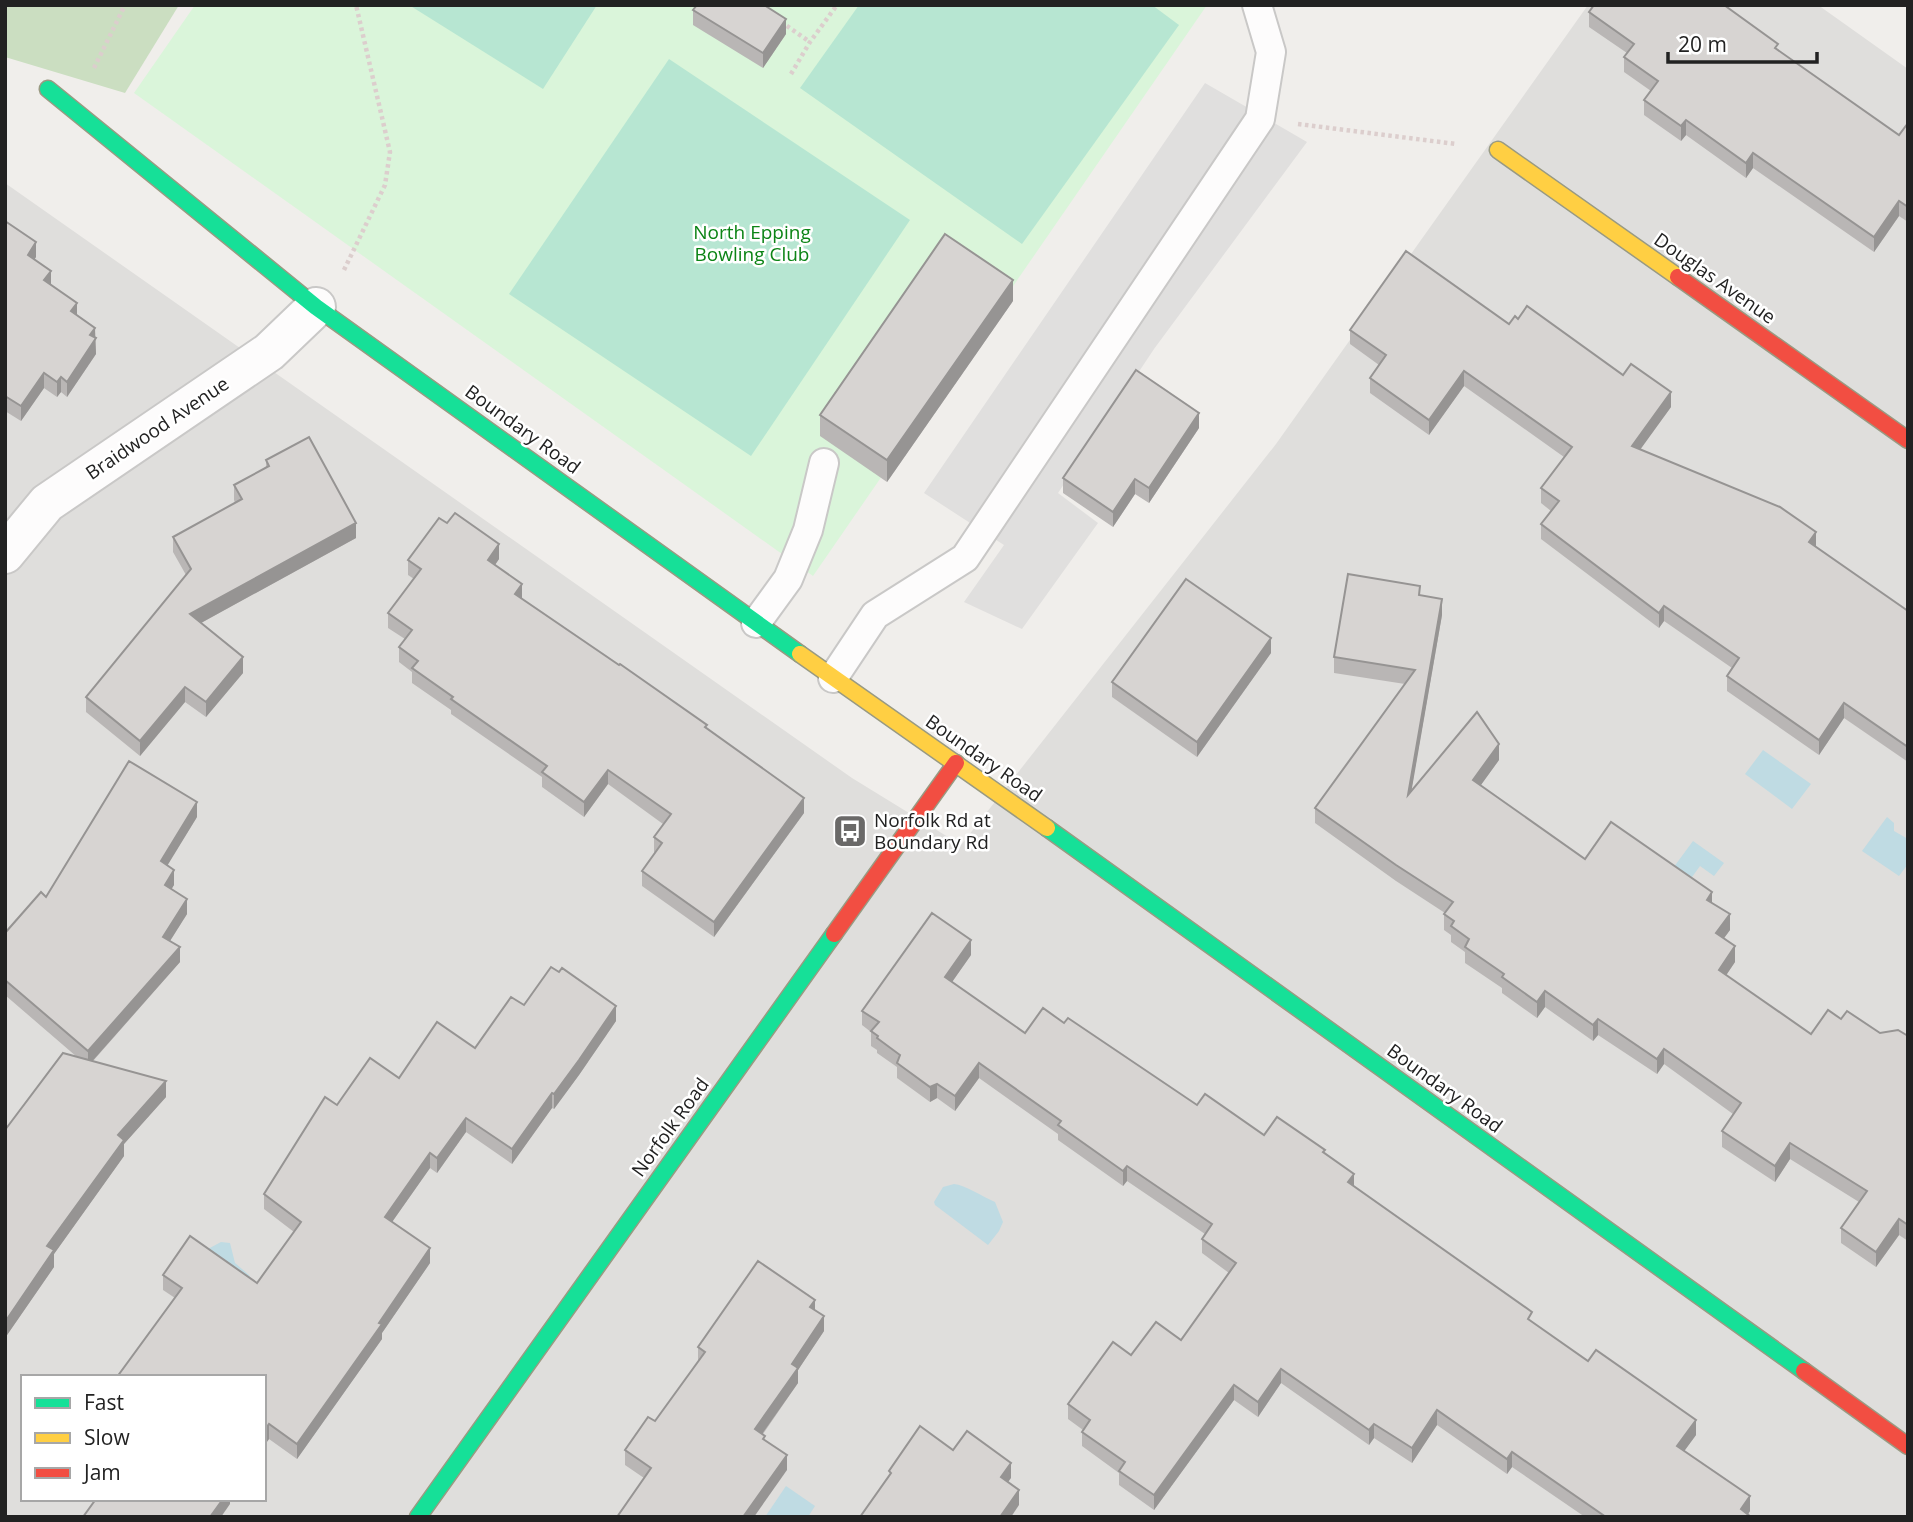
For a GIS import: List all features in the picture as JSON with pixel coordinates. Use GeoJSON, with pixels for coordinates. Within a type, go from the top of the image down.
{"type":"FeatureCollection","features":[{"type":"Feature","properties":{"kind":"street","name":"Boundary Road"},"geometry":{"type":"LineString","coordinates":[[48,89],[320,310],[833,678],[957,763],[1908,1446]]}},
{"type":"Feature","properties":{"kind":"street","name":"Douglas Avenue"},"geometry":{"type":"LineString","coordinates":[[1498,150],[1908,440]]}},
{"type":"Feature","properties":{"kind":"street","name":"Braidwood Avenue"},"geometry":{"type":"LineString","coordinates":[[5,554],[47,503],[268,352],[320,310]]}},
{"type":"Feature","properties":{"kind":"street","name":"Norfolk Road"},"geometry":{"type":"LineString","coordinates":[[418,1517],[957,763]]}},
{"type":"Feature","properties":{"kind":"lane"},"geometry":{"type":"LineString","coordinates":[[833,678],[875,615],[965,558],[1260,119],[1271,52],[1257,5]]}},
{"type":"Feature","properties":{"kind":"lane"},"geometry":{"type":"LineString","coordinates":[[757,623],[788,579],[808,530],[824,463]]}},
{"type":"Feature","properties":{"kind":"path"},"geometry":{"type":"LineString","coordinates":[[74,110],[125,5]]}},
{"type":"Feature","properties":{"kind":"path"},"geometry":{"type":"LineString","coordinates":[[320,310],[386,184],[390,152],[356,5]]}},
{"type":"Feature","properties":{"kind":"path"},"geometry":{"type":"LineString","coordinates":[[791,74],[837,5]]}},
{"type":"Feature","properties":{"kind":"path"},"geometry":{"type":"LineString","coordinates":[[778,20],[810,42]]}},
{"type":"Feature","properties":{"kind":"path"},"geometry":{"type":"LineString","coordinates":[[1260,119],[1498,150]]}},
{"type":"Feature","properties":{"kind":"shaded area"},"geometry":{"type":"Polygon","coordinates":[[[1588,5],[1818,5],[1908,69],[1908,1517],[5,1517],[5,183],[852,778],[961,845],[1276,444],[1588,5]]]}},
{"type":"Feature","properties":{"kind":"shaded area"},"geometry":{"type":"Polygon","coordinates":[[[1205,83],[1307,142],[1154,349],[1058,493],[1098,523],[1022,629],[964,602],[1004,545],[924,493],[1205,83]]]}},
{"type":"Feature","properties":{"kind":"green space"},"geometry":{"type":"Polygon","coordinates":[[[5,5],[179,5],[125,93],[5,57],[5,5]]]}},
{"type":"Feature","properties":{"kind":"green space","name":"North Epping Bowling Club"},"geometry":{"type":"Polygon","coordinates":[[[195,5],[1207,5],[813,576],[134,93],[195,5]]]}},
{"type":"Feature","properties":{"kind":"green space"},"geometry":{"type":"Polygon","coordinates":[[[409,5],[597,5],[543,89],[409,5]]]}},
{"type":"Feature","properties":{"kind":"green space"},"geometry":{"type":"Polygon","coordinates":[[[859,5],[1152,5],[1179,25],[1022,244],[800,88],[859,5]]]}},
{"type":"Feature","properties":{"kind":"green space"},"geometry":{"type":"Polygon","coordinates":[[[669,59],[910,220],[751,456],[509,294],[669,59]]]}},
{"type":"Feature","properties":{"kind":"water"},"geometry":{"type":"Polygon","coordinates":[[[1763,750],[1811,784],[1792,809],[1745,774],[1763,750]]]}},
{"type":"Feature","properties":{"kind":"water"},"geometry":{"type":"Polygon","coordinates":[[[1887,817],[1894,823],[1894,831],[1908,839],[1908,864],[1899,876],[1862,851],[1887,817]]]}},
{"type":"Feature","properties":{"kind":"water"},"geometry":{"type":"Polygon","coordinates":[[[1693,841],[1724,863],[1714,876],[1700,866],[1668,910],[1651,898],[1693,841]]]}},
{"type":"Feature","properties":{"kind":"water"},"geometry":{"type":"Polygon","coordinates":[[[954,1184],[995,1202],[1003,1222],[988,1245],[935,1205],[934,1202],[943,1187],[954,1184]]]}},
{"type":"Feature","properties":{"kind":"water"},"geometry":{"type":"Polygon","coordinates":[[[221,1242],[230,1243],[235,1263],[252,1281],[206,1250],[221,1242]]]}},
{"type":"Feature","properties":{"kind":"water"},"geometry":{"type":"Polygon","coordinates":[[[786,1486],[815,1506],[808,1517],[765,1517],[786,1486]]]}},
{"type":"Feature","properties":{"kind":"building"},"geometry":{"type":"Polygon","coordinates":[[[697,5],[764,5],[786,19],[763,53],[693,10],[697,5]]]}},
{"type":"Feature","properties":{"kind":"building"},"geometry":{"type":"Polygon","coordinates":[[[1594,5],[1724,5],[1778,44],[1775,48],[1899,135],[1908,123],[1908,207],[1899,201],[1874,237],[1753,153],[1746,163],[1686,120],[1681,126],[1644,100],[1658,81],[1624,57],[1634,44],[1589,12],[1594,5]]]}},
{"type":"Feature","properties":{"kind":"building"},"geometry":{"type":"Polygon","coordinates":[[[5,221],[36,242],[28,255],[51,271],[44,280],[77,303],[71,311],[95,328],[90,335],[96,338],[67,382],[61,377],[57,382],[44,373],[21,406],[5,396],[5,221]]]}},
{"type":"Feature","properties":{"kind":"building"},"geometry":{"type":"Polygon","coordinates":[[[945,234],[1013,280],[887,460],[820,415],[945,234]]]}},
{"type":"Feature","properties":{"kind":"building"},"geometry":{"type":"Polygon","coordinates":[[[1406,251],[1509,324],[1515,316],[1518,319],[1527,306],[1623,375],[1631,364],[1671,392],[1632,446],[1780,507],[1816,532],[1809,542],[1908,611],[1908,747],[1844,703],[1819,740],[1727,676],[1739,658],[1664,606],[1659,613],[1541,524],[1559,501],[1541,488],[1572,447],[1464,371],[1429,420],[1370,378],[1386,355],[1350,330],[1406,251]]]}},
{"type":"Feature","properties":{"kind":"building"},"geometry":{"type":"Polygon","coordinates":[[[1136,370],[1199,413],[1149,488],[1135,479],[1113,512],[1063,478],[1136,370]]]}},
{"type":"Feature","properties":{"kind":"building"},"geometry":{"type":"Polygon","coordinates":[[[309,437],[356,523],[190,614],[243,657],[206,702],[185,687],[140,741],[86,697],[191,569],[173,537],[242,499],[234,485],[269,466],[266,460],[309,437]]]}},
{"type":"Feature","properties":{"kind":"building"},"geometry":{"type":"Polygon","coordinates":[[[455,513],[499,544],[488,560],[522,584],[515,594],[707,725],[705,727],[804,798],[714,922],[642,871],[662,843],[654,837],[671,814],[608,770],[584,802],[542,772],[547,766],[451,699],[453,697],[412,668],[418,661],[399,647],[412,630],[388,613],[421,569],[408,560],[439,518],[447,523],[455,513]]]}},
{"type":"Feature","properties":{"kind":"building"},"geometry":{"type":"Polygon","coordinates":[[[1348,574],[1420,586],[1419,595],[1442,599],[1408,795],[1477,712],[1499,744],[1473,780],[1585,859],[1611,822],[1712,892],[1707,900],[1730,914],[1716,933],[1735,946],[1719,970],[1811,1034],[1828,1010],[1841,1019],[1847,1011],[1880,1033],[1898,1030],[1908,1036],[1908,1225],[1899,1219],[1876,1252],[1841,1228],[1867,1191],[1790,1143],[1775,1166],[1722,1131],[1741,1103],[1664,1049],[1657,1059],[1598,1019],[1593,1025],[1545,991],[1537,1002],[1502,977],[1504,974],[1465,947],[1469,939],[1451,926],[1454,921],[1444,914],[1453,902],[1315,808],[1415,670],[1334,657],[1348,574]]]}},
{"type":"Feature","properties":{"kind":"building"},"geometry":{"type":"Polygon","coordinates":[[[1186,579],[1271,638],[1197,742],[1112,682],[1186,579]]]}},
{"type":"Feature","properties":{"kind":"building"},"geometry":{"type":"Polygon","coordinates":[[[129,761],[197,802],[161,861],[174,870],[165,885],[187,899],[163,937],[180,947],[88,1051],[5,980],[5,933],[41,892],[46,897],[129,761]]]}},
{"type":"Feature","properties":{"kind":"building"},"geometry":{"type":"Polygon","coordinates":[[[932,913],[971,940],[945,977],[1025,1033],[1043,1008],[1064,1023],[1068,1018],[1197,1105],[1205,1094],[1264,1135],[1277,1117],[1354,1174],[1348,1182],[1532,1312],[1528,1319],[1588,1361],[1596,1350],[1696,1420],[1677,1446],[1750,1496],[1741,1509],[1751,1517],[1606,1517],[1512,1452],[1507,1459],[1437,1410],[1412,1448],[1374,1424],[1369,1430],[1281,1369],[1258,1402],[1234,1385],[1154,1495],[1119,1471],[1125,1462],[1082,1432],[1090,1420],[1068,1404],[1113,1342],[1131,1355],[1156,1322],[1181,1340],[1236,1263],[1202,1239],[1212,1224],[1127,1166],[1123,1171],[1058,1125],[1061,1121],[979,1063],[955,1096],[937,1084],[930,1087],[897,1063],[900,1055],[871,1031],[879,1022],[862,1011],[932,913]]]}},
{"type":"Feature","properties":{"kind":"building"},"geometry":{"type":"Polygon","coordinates":[[[551,967],[559,972],[562,968],[616,1006],[512,1149],[466,1118],[437,1158],[430,1153],[385,1217],[430,1248],[379,1323],[382,1324],[297,1444],[269,1424],[266,1428],[266,1375],[118,1375],[182,1288],[163,1275],[190,1236],[257,1283],[301,1222],[264,1194],[325,1097],[337,1105],[370,1058],[399,1078],[437,1022],[475,1048],[511,997],[524,1005],[551,967]]]}},
{"type":"Feature","properties":{"kind":"building"},"geometry":{"type":"Polygon","coordinates":[[[63,1053],[166,1081],[118,1135],[124,1140],[47,1246],[54,1250],[5,1322],[5,1130],[63,1053]]]}},
{"type":"Feature","properties":{"kind":"building"},"geometry":{"type":"Polygon","coordinates":[[[758,1261],[815,1300],[810,1307],[824,1316],[792,1364],[798,1368],[755,1429],[765,1436],[763,1439],[787,1455],[743,1517],[617,1517],[651,1468],[625,1450],[648,1417],[655,1421],[705,1352],[698,1347],[758,1261]]]}},
{"type":"Feature","properties":{"kind":"building"},"geometry":{"type":"Polygon","coordinates":[[[920,1426],[953,1450],[967,1431],[1011,1463],[1001,1477],[1019,1490],[1000,1517],[860,1517],[920,1426]]]}},
{"type":"Feature","properties":{"kind":"building"},"geometry":{"type":"Polygon","coordinates":[[[95,1501],[222,1501],[210,1517],[83,1517],[95,1501]]]}},
{"type":"Feature","properties":{"kind":"traffic: fast"},"geometry":{"type":"LineString","coordinates":[[48,89],[316,307],[800,654]]}},
{"type":"Feature","properties":{"kind":"traffic: fast"},"geometry":{"type":"LineString","coordinates":[[1047,828],[1804,1371]]}},
{"type":"Feature","properties":{"kind":"traffic: fast"},"geometry":{"type":"LineString","coordinates":[[418,1517],[834,934]]}},
{"type":"Feature","properties":{"kind":"traffic: slow"},"geometry":{"type":"LineString","coordinates":[[1498,150],[1678,277]]}},
{"type":"Feature","properties":{"kind":"traffic: slow"},"geometry":{"type":"LineString","coordinates":[[800,654],[1047,828]]}},
{"type":"Feature","properties":{"kind":"traffic: jam"},"geometry":{"type":"LineString","coordinates":[[1678,277],[1908,440]]}},
{"type":"Feature","properties":{"kind":"traffic: jam"},"geometry":{"type":"LineString","coordinates":[[834,934],[956,763]]}},
{"type":"Feature","properties":{"kind":"traffic: jam"},"geometry":{"type":"LineString","coordinates":[[1804,1371],[1908,1446]]}},
{"type":"Feature","properties":{"kind":"place","name":"Norfolk Rd at Boundary Rd"},"geometry":{"type":"Point","coordinates":[850,831]}}]}
